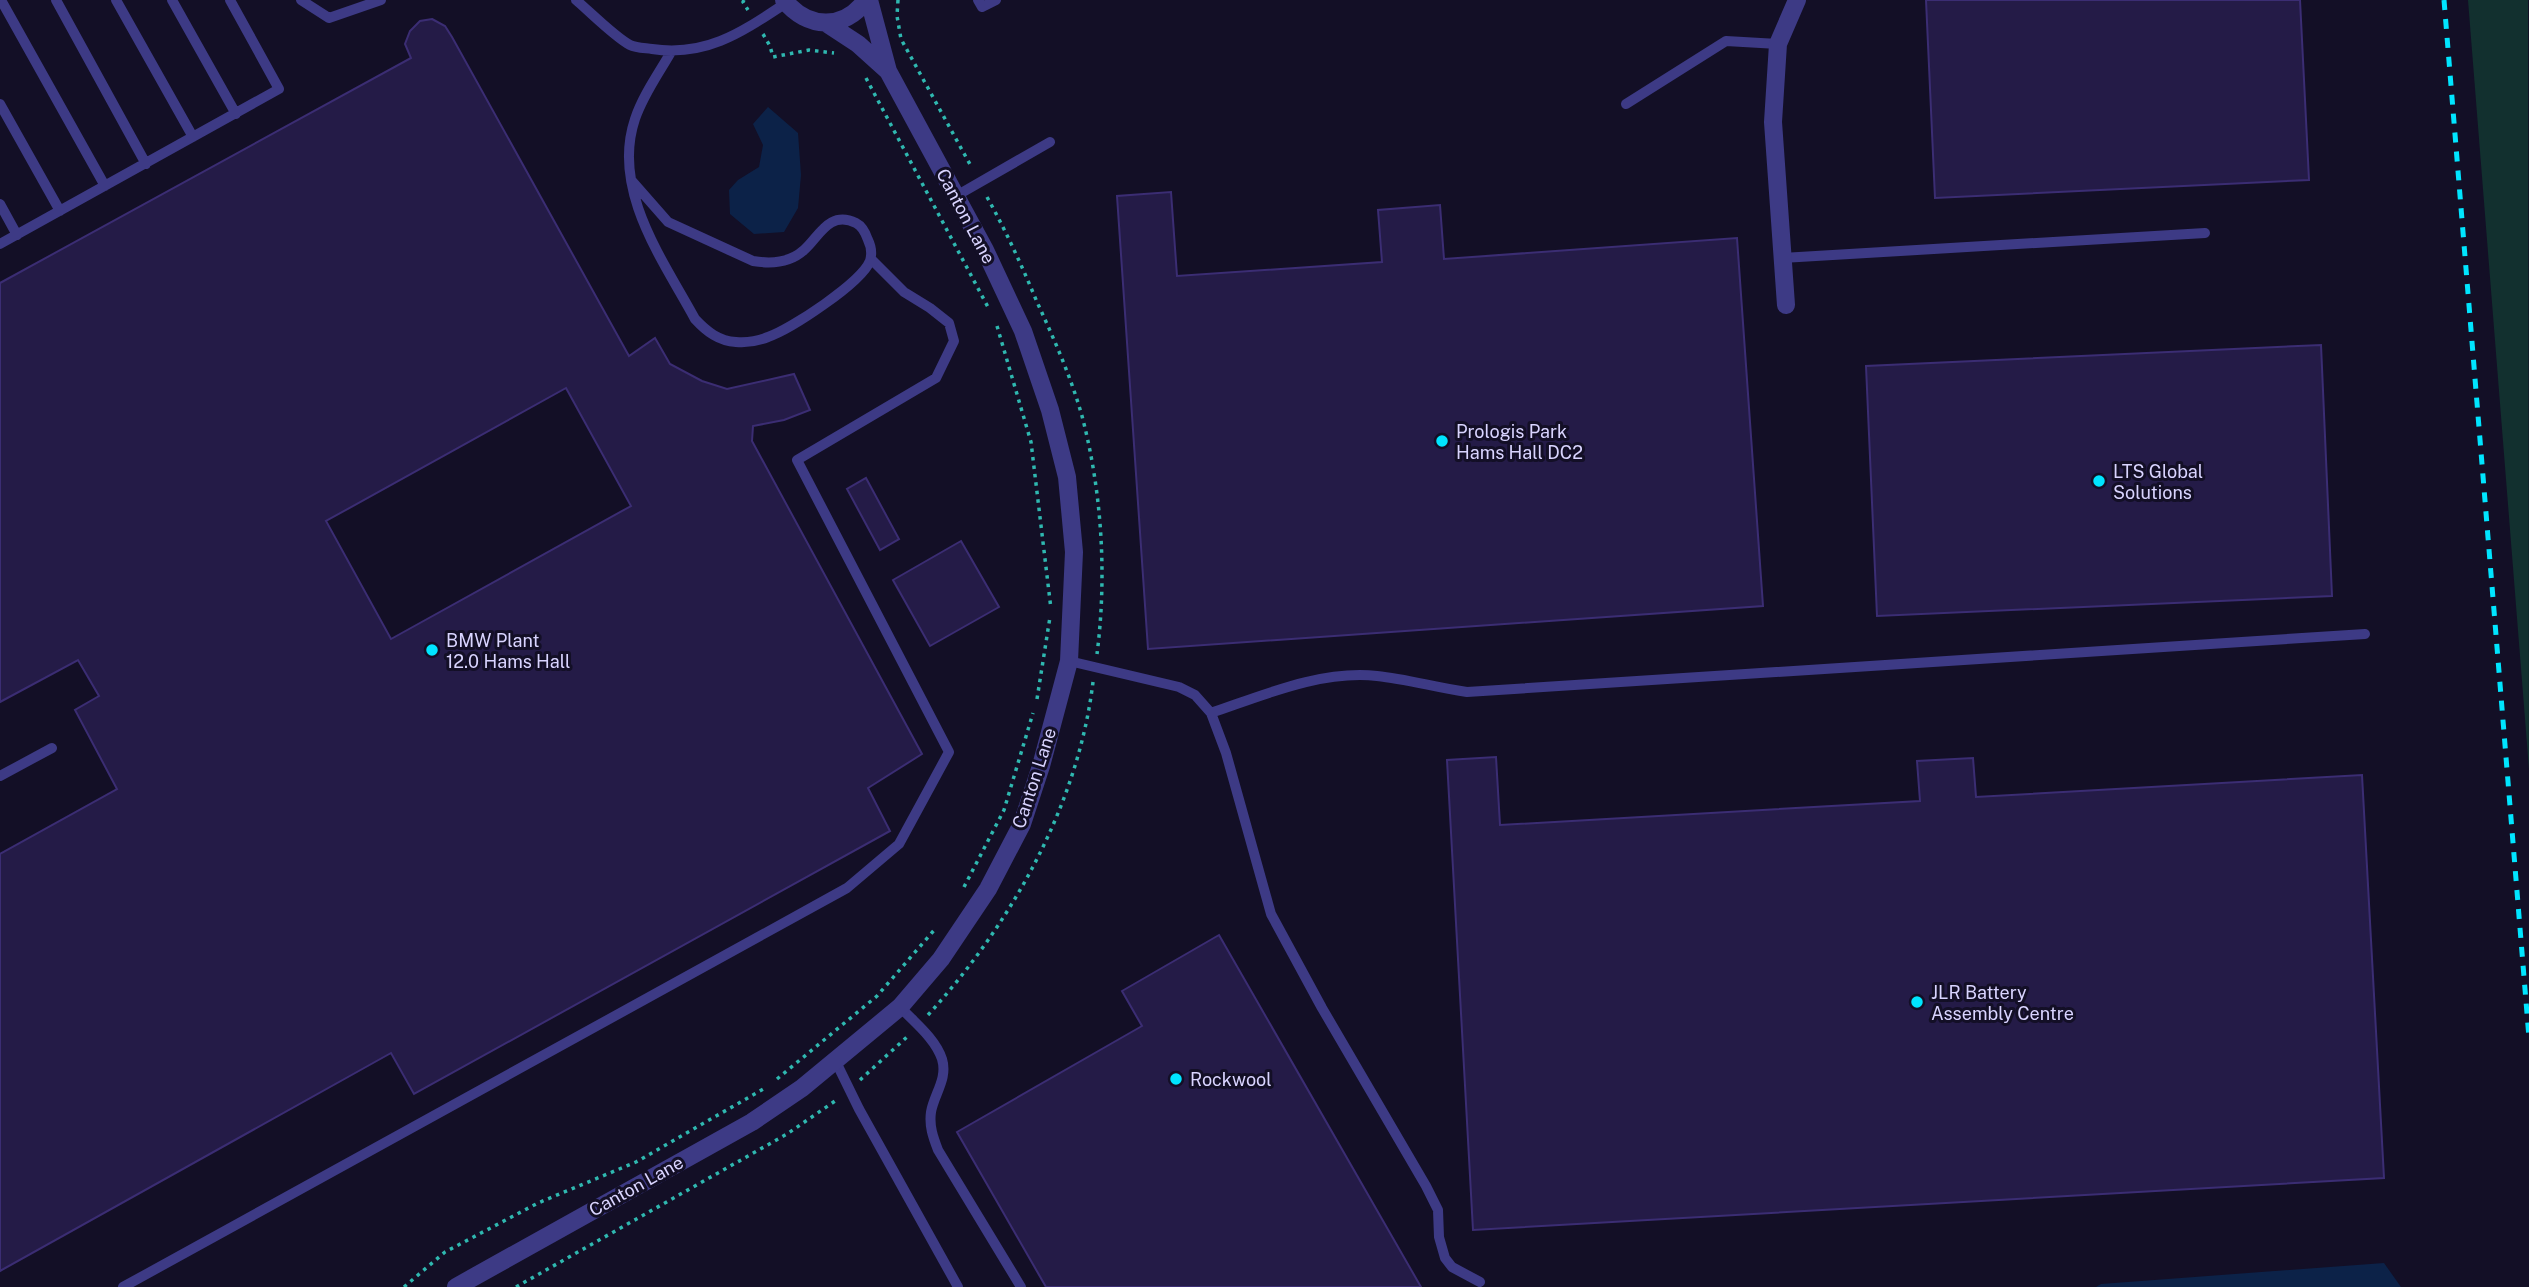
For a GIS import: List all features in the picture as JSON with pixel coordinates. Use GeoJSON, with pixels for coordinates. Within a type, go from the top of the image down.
{"type":"FeatureCollection","features":[{"type":"Feature","properties":{"kind":"street"},"geometry":{"type":"LineString","coordinates":[[826,23],[845,19],[859,10],[867,0]]}},
{"type":"Feature","properties":{"kind":"street","name":"Canton Lane"},"geometry":{"type":"LineString","coordinates":[[456,1287],[752,1122],[836,1062],[900,1007],[941,959],[988,889],[1022,824],[1041,766],[1069,661],[1074,552],[1067,477],[1050,410],[1023,331],[985,250],[888,71],[867,0]]}},
{"type":"Feature","properties":{"kind":"street"},"geometry":{"type":"LineString","coordinates":[[1786,305],[1773,122],[1777,44],[1797,0]]}},
{"type":"Feature","properties":{"kind":"street","name":"Canton Lane"},"geometry":{"type":"LineString","coordinates":[[785,1],[794,12],[810,20],[826,23],[858,44],[888,71]]}},
{"type":"Feature","properties":{"kind":"lane"},"geometry":{"type":"LineString","coordinates":[[1,0],[105,186]]}},
{"type":"Feature","properties":{"kind":"lane"},"geometry":{"type":"LineString","coordinates":[[56,0],[146,163]]}},
{"type":"Feature","properties":{"kind":"lane"},"geometry":{"type":"LineString","coordinates":[[116,0],[193,137]]}},
{"type":"Feature","properties":{"kind":"lane"},"geometry":{"type":"LineString","coordinates":[[172,0],[236,114]]}},
{"type":"Feature","properties":{"kind":"lane"},"geometry":{"type":"LineString","coordinates":[[0,244],[279,89],[230,0]]}},
{"type":"Feature","properties":{"kind":"lane"},"geometry":{"type":"LineString","coordinates":[[301,0],[329,18],[381,0]]}},
{"type":"Feature","properties":{"kind":"lane"},"geometry":{"type":"LineString","coordinates":[[576,0],[631,46],[671,52],[707,46],[739,34],[785,1]]}},
{"type":"Feature","properties":{"kind":"lane"},"geometry":{"type":"LineString","coordinates":[[978,0],[982,7],[996,0]]}},
{"type":"Feature","properties":{"kind":"lane"},"geometry":{"type":"LineString","coordinates":[[1626,104],[1726,41],[1777,44]]}},
{"type":"Feature","properties":{"kind":"lane"},"geometry":{"type":"LineString","coordinates":[[632,181],[668,222],[753,261],[784,262],[803,251],[820,229],[832,222],[846,221],[857,223],[866,233],[871,246],[871,259],[862,274],[845,290],[770,337],[751,342],[735,342],[706,331],[695,319],[638,212],[632,181],[628,152],[635,118],[671,52]]}},
{"type":"Feature","properties":{"kind":"lane"},"geometry":{"type":"LineString","coordinates":[[0,104],[60,211]]}},
{"type":"Feature","properties":{"kind":"lane"},"geometry":{"type":"LineString","coordinates":[[956,196],[1051,142]]}},
{"type":"Feature","properties":{"kind":"lane"},"geometry":{"type":"LineString","coordinates":[[0,204],[17,234]]}},
{"type":"Feature","properties":{"kind":"lane"},"geometry":{"type":"LineString","coordinates":[[1782,258],[2205,233]]}},
{"type":"Feature","properties":{"kind":"lane"},"geometry":{"type":"LineString","coordinates":[[123,1287],[847,888],[899,844],[950,752],[797,460],[936,378],[954,341],[949,323],[904,292],[871,259]]}},
{"type":"Feature","properties":{"kind":"lane"},"geometry":{"type":"LineString","coordinates":[[1211,713],[1325,678],[1376,676],[1467,692],[2365,634]]}},
{"type":"Feature","properties":{"kind":"lane"},"geometry":{"type":"LineString","coordinates":[[1069,661],[1179,687],[1195,695],[1211,713],[1226,753],[1270,914],[1426,1186],[1438,1210],[1438,1237],[1445,1258],[1452,1266],[1480,1282]]}},
{"type":"Feature","properties":{"kind":"lane"},"geometry":{"type":"LineString","coordinates":[[0,776],[52,748]]}},
{"type":"Feature","properties":{"kind":"lane"},"geometry":{"type":"LineString","coordinates":[[900,1007],[928,1036],[942,1059],[943,1078],[931,1111],[931,1132],[938,1150],[1021,1287]]}},
{"type":"Feature","properties":{"kind":"lane"},"geometry":{"type":"LineString","coordinates":[[836,1062],[859,1109],[958,1287]]}},
{"type":"Feature","properties":{"kind":"path"},"geometry":{"type":"LineString","coordinates":[[773,57],[809,50],[841,55]]}},
{"type":"Feature","properties":{"kind":"path"},"geometry":{"type":"LineString","coordinates":[[863,73],[990,310]]}},
{"type":"Feature","properties":{"kind":"path"},"geometry":{"type":"LineString","coordinates":[[996,321],[1031,442],[1050,599],[1051,612],[1037,701]]}},
{"type":"Feature","properties":{"kind":"path"},"geometry":{"type":"LineString","coordinates":[[963,888],[1004,810],[1033,713]]}},
{"type":"Feature","properties":{"kind":"path"},"geometry":{"type":"LineString","coordinates":[[404,1287],[445,1252],[538,1203],[636,1162],[773,1083],[877,996],[943,920]]}},
{"type":"Feature","properties":{"kind":"green space"},"geometry":{"type":"Polygon","coordinates":[[[2468,0],[2528,0],[2529,769],[2468,0]]]}},
{"type":"Feature","properties":{"kind":"water"},"geometry":{"type":"Polygon","coordinates":[[[768,107],[798,133],[801,175],[798,208],[784,232],[754,234],[730,214],[729,190],[738,180],[759,167],[763,145],[753,124],[768,107]]]}},
{"type":"Feature","properties":{"kind":"water"},"geometry":{"type":"Polygon","coordinates":[[[2384,1263],[2401,1287],[2096,1287],[2101,1284],[2384,1263]]]}},
{"type":"Feature","properties":{"kind":"building"},"geometry":{"type":"Polygon","coordinates":[[[1926,0],[2300,0],[2309,180],[1935,198],[1926,0]]]}},
{"type":"Feature","properties":{"kind":"building","name":"BMW Plant 12.0 Hams Hall"},"geometry":{"type":"Polygon","coordinates":[[[432,19],[445,26],[452,37],[629,356],[655,338],[670,364],[702,381],[727,389],[794,374],[810,410],[784,420],[753,426],[752,441],[922,754],[868,788],[890,831],[414,1094],[391,1053],[0,1271],[0,854],[117,789],[75,710],[99,696],[78,660],[0,702],[0,283],[411,58],[405,44],[410,31],[420,21],[432,19]],[[566,388],[326,521],[391,639],[631,506],[566,388]]]}},
{"type":"Feature","properties":{"kind":"building","name":"Prologis Park Hams Hall DC2"},"geometry":{"type":"Polygon","coordinates":[[[1171,192],[1177,276],[1382,262],[1378,210],[1440,205],[1444,259],[1737,238],[1763,606],[1148,649],[1117,196],[1171,192]]]}},
{"type":"Feature","properties":{"kind":"building","name":"LTS Global Solutions"},"geometry":{"type":"Polygon","coordinates":[[[2321,345],[2332,596],[1877,616],[1866,366],[2321,345]]]}},
{"type":"Feature","properties":{"kind":"building"},"geometry":{"type":"Polygon","coordinates":[[[866,478],[899,539],[880,550],[847,489],[866,478]]]}},
{"type":"Feature","properties":{"kind":"building"},"geometry":{"type":"Polygon","coordinates":[[[961,541],[999,607],[930,646],[893,580],[961,541]]]}},
{"type":"Feature","properties":{"kind":"building","name":"JLR Battery Assembly Centre"},"geometry":{"type":"Polygon","coordinates":[[[1496,757],[1500,825],[1920,801],[1917,761],[1973,758],[1976,797],[2362,775],[2384,1178],[1473,1230],[1447,760],[1496,757]]]}},
{"type":"Feature","properties":{"kind":"building","name":"Rockwool"},"geometry":{"type":"Polygon","coordinates":[[[1219,935],[1421,1287],[1046,1287],[957,1132],[1142,1026],[1122,991],[1219,935]]]}},
{"type":"Feature","properties":{"kind":"railway"},"geometry":{"type":"LineString","coordinates":[[2444,0],[2529,1038]]}},
{"type":"Feature","properties":{"kind":"place","name":"Prologis Park Hams Hall DC2"},"geometry":{"type":"Point","coordinates":[1442,441]}},
{"type":"Feature","properties":{"kind":"place","name":"LTS Global Solutions"},"geometry":{"type":"Point","coordinates":[2099,481]}},
{"type":"Feature","properties":{"kind":"place","name":"BMW Plant 12.0 Hams Hall"},"geometry":{"type":"Point","coordinates":[432,650]}},
{"type":"Feature","properties":{"kind":"place","name":"JLR Battery Assembly Centre"},"geometry":{"type":"Point","coordinates":[1917,1002]}},
{"type":"Feature","properties":{"kind":"place","name":"Rockwool"},"geometry":{"type":"Point","coordinates":[1176,1079]}}]}
